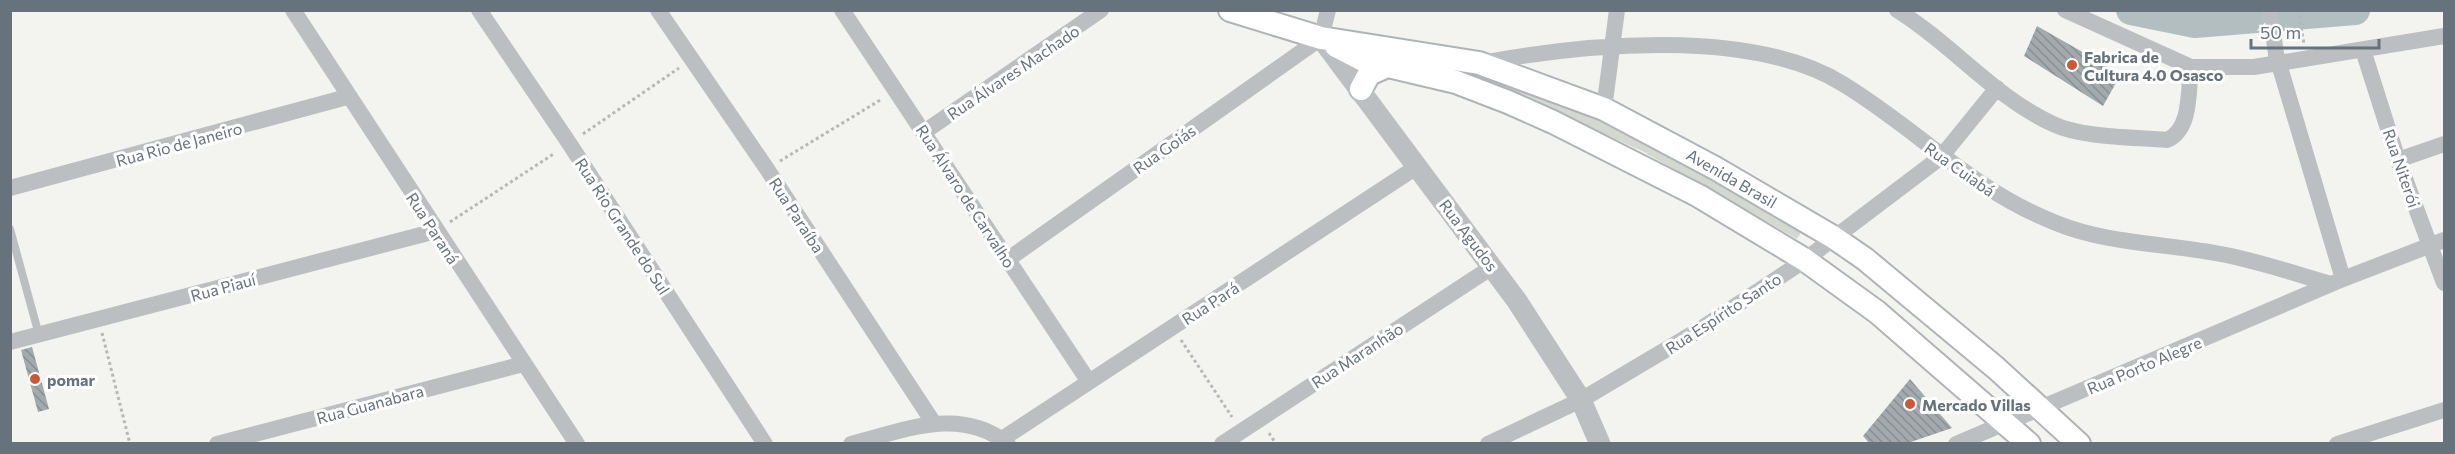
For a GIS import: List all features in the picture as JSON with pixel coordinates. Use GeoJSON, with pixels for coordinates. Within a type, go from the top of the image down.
{"type":"FeatureCollection","features":[{"type":"Feature","properties":{"kind":"main road","name":"Avenida Brasil"},"geometry":{"type":"LineString","coordinates":[[1230,10],[1321,38],[1479,63],[1604,109],[1715,168],[1833,237],[1898,285],[2042,408],[2079,444]]}},
{"type":"Feature","properties":{"kind":"main road","name":"Avenida Brasil"},"geometry":{"type":"LineString","coordinates":[[1321,38],[1363,60],[1456,82],[1553,122],[1699,196],[1805,260],[1877,312],[2029,444]]}},
{"type":"Feature","properties":{"kind":"main road"},"geometry":{"type":"LineString","coordinates":[[1361,89],[1369,74],[1385,67]]}},
{"type":"Feature","properties":{"kind":"street","name":"Rua Paraná"},"geometry":{"type":"LineString","coordinates":[[293,10],[347,97],[577,444]]}},
{"type":"Feature","properties":{"kind":"street","name":"Rua Rio Grande do Sul"},"geometry":{"type":"LineString","coordinates":[[479,10],[765,444]]}},
{"type":"Feature","properties":{"kind":"street","name":"Rua Paraíba"},"geometry":{"type":"LineString","coordinates":[[658,10],[767,169],[933,422]]}},
{"type":"Feature","properties":{"kind":"street","name":"Rua Álvaro de Carvalho"},"geometry":{"type":"LineString","coordinates":[[842,10],[1089,382]]}},
{"type":"Feature","properties":{"kind":"street","name":"Rua Álvares Machado"},"geometry":{"type":"LineString","coordinates":[[924,132],[1101,10]]}},
{"type":"Feature","properties":{"kind":"street"},"geometry":{"type":"LineString","coordinates":[[1321,38],[1328,10]]}},
{"type":"Feature","properties":{"kind":"street"},"geometry":{"type":"LineString","coordinates":[[1604,109],[1617,10]]}},
{"type":"Feature","properties":{"kind":"street"},"geometry":{"type":"LineString","coordinates":[[1897,10],[1995,93],[2054,125],[2106,136],[2167,140],[2175,136],[2182,126],[2191,67]]}},
{"type":"Feature","properties":{"kind":"street"},"geometry":{"type":"LineString","coordinates":[[2065,10],[2191,67],[2254,67],[2277,58],[2363,50],[2445,36]]}},
{"type":"Feature","properties":{"kind":"street"},"geometry":{"type":"LineString","coordinates":[[2270,10],[2277,58],[2337,282],[2437,242]]}},
{"type":"Feature","properties":{"kind":"street","name":"Rua Agudos"},"geometry":{"type":"LineString","coordinates":[[1321,38],[1492,267],[1581,400],[1600,444]]}},
{"type":"Feature","properties":{"kind":"street","name":"Rua Goiás"},"geometry":{"type":"LineString","coordinates":[[1007,260],[1321,38]]}},
{"type":"Feature","properties":{"kind":"street","name":"Rua Cuiabá"},"geometry":{"type":"LineString","coordinates":[[1479,63],[1541,53],[1613,48],[1697,45],[1759,53],[1789,61],[1840,82],[1993,193],[2073,229],[2103,238],[2225,255],[2337,282]]}},
{"type":"Feature","properties":{"kind":"street","name":"Rua Niterói"},"geometry":{"type":"LineString","coordinates":[[2363,50],[2398,160],[2437,242],[2445,283]]}},
{"type":"Feature","properties":{"kind":"street","name":"Rua Espírito Santo"},"geometry":{"type":"LineString","coordinates":[[1488,444],[1581,400],[1699,330],[1805,260],[1941,157],[1995,93]]}},
{"type":"Feature","properties":{"kind":"street","name":"Rua Rio de Janeiro"},"geometry":{"type":"LineString","coordinates":[[10,188],[347,97]]}},
{"type":"Feature","properties":{"kind":"street"},"geometry":{"type":"LineString","coordinates":[[2398,160],[2445,144]]}},
{"type":"Feature","properties":{"kind":"street","name":"Rua Pará"},"geometry":{"type":"LineString","coordinates":[[1005,441],[1089,382],[1418,166]]}},
{"type":"Feature","properties":{"kind":"street","name":"Rua Piauí"},"geometry":{"type":"LineString","coordinates":[[10,342],[436,231]]}},
{"type":"Feature","properties":{"kind":"street","name":"Rua Maranhão"},"geometry":{"type":"LineString","coordinates":[[1222,444],[1492,267]]}},
{"type":"Feature","properties":{"kind":"street","name":"Rua Porto Alegre"},"geometry":{"type":"LineString","coordinates":[[1956,444],[2337,282]]}},
{"type":"Feature","properties":{"kind":"street","name":"Rua Guanabara"},"geometry":{"type":"LineString","coordinates":[[217,444],[523,364]]}},
{"type":"Feature","properties":{"kind":"street"},"geometry":{"type":"LineString","coordinates":[[2337,444],[2445,410]]}},
{"type":"Feature","properties":{"kind":"street"},"geometry":{"type":"LineString","coordinates":[[851,444],[933,422],[968,425],[1005,441]]}},
{"type":"Feature","properties":{"kind":"lane"},"geometry":{"type":"LineString","coordinates":[[10,229],[39,335]]}},
{"type":"Feature","properties":{"kind":"path"},"geometry":{"type":"LineString","coordinates":[[2298,10],[2301,36]]}},
{"type":"Feature","properties":{"kind":"path"},"geometry":{"type":"LineString","coordinates":[[767,169],[897,90]]}},
{"type":"Feature","properties":{"kind":"path"},"geometry":{"type":"LineString","coordinates":[[99,320],[130,444]]}},
{"type":"Feature","properties":{"kind":"path"},"geometry":{"type":"LineString","coordinates":[[1173,327],[1241,431]]}},
{"type":"Feature","properties":{"kind":"shaded area"},"geometry":{"type":"Polygon","coordinates":[[[1490,72],[1648,142],[1803,229],[1797,239],[1642,151],[1485,80],[1490,72]]]}},
{"type":"Feature","properties":{"kind":"building","name":"Fabrica de Cultura 4.0 Osasco"},"geometry":{"type":"Polygon","coordinates":[[[2037,26],[2121,74],[2103,106],[2024,56],[2037,26]]]}},
{"type":"Feature","properties":{"kind":"building","name":"pomar"},"geometry":{"type":"Polygon","coordinates":[[[32,347],[49,409],[38,412],[21,350],[32,347]]]}},
{"type":"Feature","properties":{"kind":"building","name":"Mercado Villas"},"geometry":{"type":"Polygon","coordinates":[[[1910,379],[1952,428],[1905,444],[1870,444],[1863,436],[1910,379]]]}},
{"type":"Feature","properties":{"kind":"waterway"},"geometry":{"type":"LineString","coordinates":[[2131,10],[2195,23],[2355,10]]}},
{"type":"Feature","properties":{"kind":"place","name":"Fabrica de Cultura 4.0 Osasco"},"geometry":{"type":"Point","coordinates":[2072,65]}},
{"type":"Feature","properties":{"kind":"place","name":"pomar"},"geometry":{"type":"Point","coordinates":[35,379]}},
{"type":"Feature","properties":{"kind":"place","name":"Mercado Villas"},"geometry":{"type":"Point","coordinates":[1910,404]}}]}
